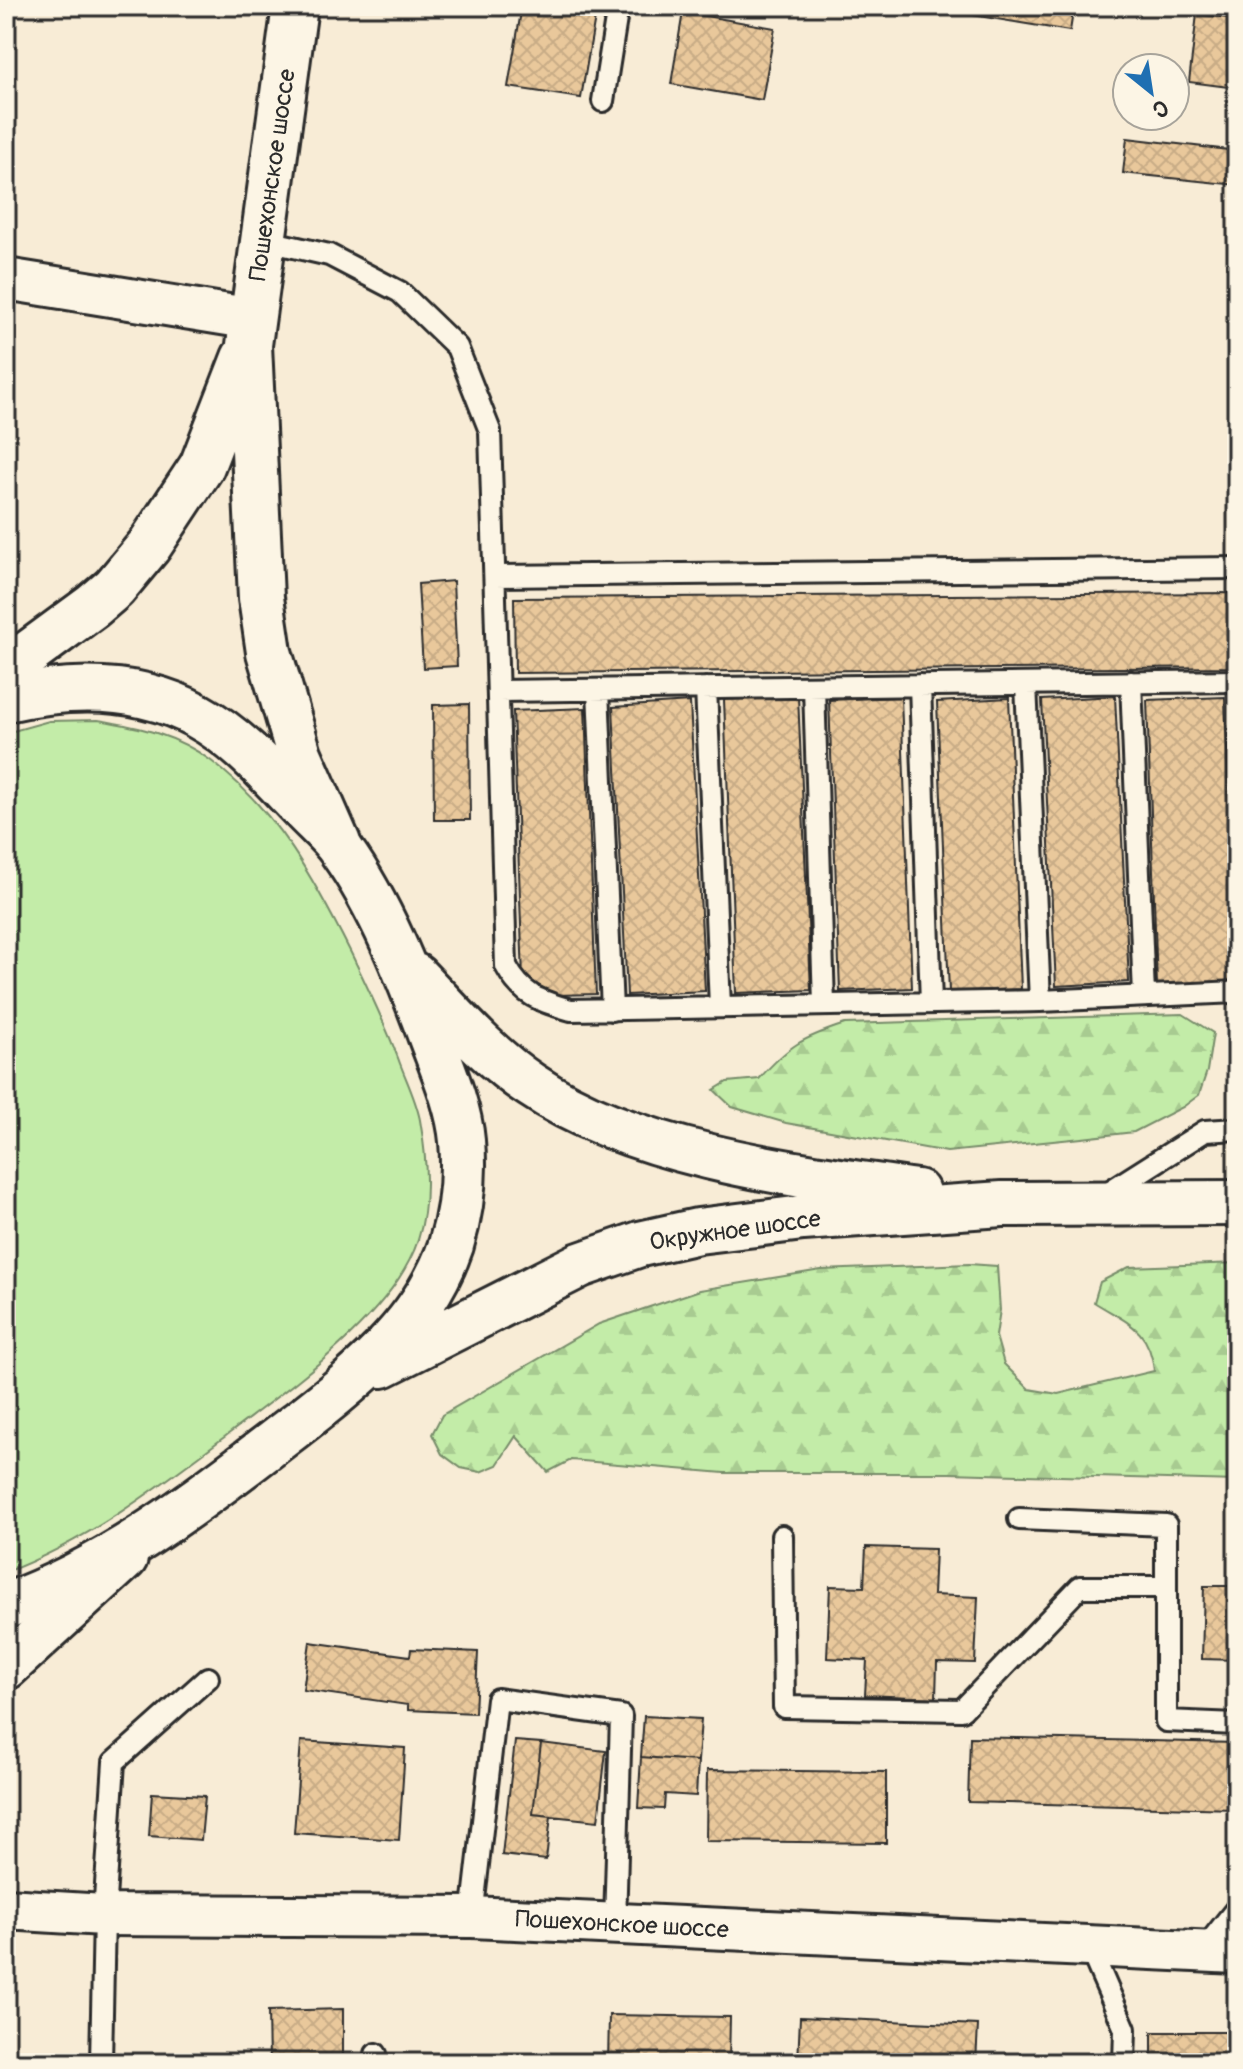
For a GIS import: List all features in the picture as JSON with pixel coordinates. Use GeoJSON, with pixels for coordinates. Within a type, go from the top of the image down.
{"type":"FeatureCollection","features":[{"type":"Feature","properties":{"kind":"main road","name":"Пошехонское шоссе"},"geometry":{"type":"LineString","coordinates":[[251,332],[295,6]]}},
{"type":"Feature","properties":{"kind":"main road"},"geometry":{"type":"LineString","coordinates":[[6,670],[104,597],[149,546],[202,466],[251,332]]}},
{"type":"Feature","properties":{"kind":"main road"},"geometry":{"type":"LineString","coordinates":[[251,332],[261,598],[269,652],[299,754],[340,849]]}},
{"type":"Feature","properties":{"kind":"main road","name":"Окружное шоссе"},"geometry":{"type":"LineString","coordinates":[[6,699],[62,691],[118,691],[167,702],[196,715],[244,749],[340,849],[404,964],[453,1102],[462,1138],[463,1182],[450,1247],[425,1298],[355,1380]]}},
{"type":"Feature","properties":{"kind":"main road","name":"Окружное шоссе"},"geometry":{"type":"LineString","coordinates":[[404,964],[486,1049],[528,1084],[605,1125],[753,1166],[1002,1204]]}},
{"type":"Feature","properties":{"kind":"main road","name":"Окружное шоссе"},"geometry":{"type":"LineString","coordinates":[[6,1606],[70,1578],[152,1533],[355,1380],[545,1281],[640,1244],[698,1231],[803,1218],[1002,1204],[1237,1203]]}},
{"type":"Feature","properties":{"kind":"main road"},"geometry":{"type":"LineString","coordinates":[[6,1667],[152,1533]]}},
{"type":"Feature","properties":{"kind":"street"},"geometry":{"type":"LineString","coordinates":[[6,279],[251,332]]}},
{"type":"Feature","properties":{"kind":"street","name":"Пошехонское шоссе"},"geometry":{"type":"LineString","coordinates":[[6,1909],[104,1915],[472,1917],[1219,1952]]}},
{"type":"Feature","properties":{"kind":"lane"},"geometry":{"type":"LineString","coordinates":[[603,101],[618,6]]}},
{"type":"Feature","properties":{"kind":"lane"},"geometry":{"type":"LineString","coordinates":[[263,240],[329,255],[400,292],[457,347],[490,431],[506,966],[515,983],[539,1000],[571,1010],[1040,1001],[1237,992]]}},
{"type":"Feature","properties":{"kind":"lane"},"geometry":{"type":"LineString","coordinates":[[495,576],[1237,568]]}},
{"type":"Feature","properties":{"kind":"lane"},"geometry":{"type":"LineString","coordinates":[[498,691],[1237,681]]}},
{"type":"Feature","properties":{"kind":"lane"},"geometry":{"type":"LineString","coordinates":[[1131,682],[1144,995]]}},
{"type":"Feature","properties":{"kind":"lane"},"geometry":{"type":"LineString","coordinates":[[1026,684],[1040,1001]]}},
{"type":"Feature","properties":{"kind":"lane"},"geometry":{"type":"LineString","coordinates":[[920,685],[931,1003]]}},
{"type":"Feature","properties":{"kind":"lane"},"geometry":{"type":"LineString","coordinates":[[814,687],[824,1004]]}},
{"type":"Feature","properties":{"kind":"lane"},"geometry":{"type":"LineString","coordinates":[[706,688],[720,1006]]}},
{"type":"Feature","properties":{"kind":"lane"},"geometry":{"type":"LineString","coordinates":[[598,690],[612,1010]]}},
{"type":"Feature","properties":{"kind":"lane"},"geometry":{"type":"LineString","coordinates":[[1091,1202],[1205,1131],[1237,1129]]}},
{"type":"Feature","properties":{"kind":"lane"},"geometry":{"type":"LineString","coordinates":[[1019,1519],[1166,1525],[1166,1721],[1237,1724]]}},
{"type":"Feature","properties":{"kind":"lane"},"geometry":{"type":"LineString","coordinates":[[782,1536],[784,1707],[962,1710],[1080,1587],[1166,1587]]}},
{"type":"Feature","properties":{"kind":"lane"},"geometry":{"type":"LineString","coordinates":[[101,2063],[104,1915],[114,1762],[208,1678]]}},
{"type":"Feature","properties":{"kind":"lane"},"geometry":{"type":"LineString","coordinates":[[472,1917],[497,1699],[621,1716],[615,1924]]}},
{"type":"Feature","properties":{"kind":"lane"},"geometry":{"type":"LineString","coordinates":[[1219,1952],[1237,1908]]}},
{"type":"Feature","properties":{"kind":"lane"},"geometry":{"type":"LineString","coordinates":[[1089,1946],[1125,2029],[1124,2063]]}},
{"type":"Feature","properties":{"kind":"green space"},"geometry":{"type":"Polygon","coordinates":[[[98,720],[157,733],[197,751],[234,779],[292,848],[351,953],[413,1096],[424,1150],[424,1211],[418,1240],[406,1268],[387,1295],[310,1371],[123,1510],[66,1544],[6,1572],[6,733],[49,721],[98,720]]]}},
{"type":"Feature","properties":{"kind":"green space"},"geometry":{"type":"Polygon","coordinates":[[[1183,1014],[1213,1033],[1207,1071],[1199,1095],[1183,1107],[1134,1132],[947,1152],[786,1123],[732,1107],[714,1090],[727,1082],[759,1079],[797,1044],[845,1024],[1183,1014]]]}},
{"type":"Feature","properties":{"kind":"green space"},"geometry":{"type":"Polygon","coordinates":[[[1237,1263],[1237,1481],[949,1473],[724,1473],[571,1460],[548,1472],[516,1436],[497,1465],[480,1472],[461,1468],[442,1454],[432,1434],[442,1415],[599,1324],[700,1290],[821,1270],[969,1264],[997,1266],[1000,1310],[996,1336],[1004,1364],[1029,1389],[1058,1394],[1154,1371],[1148,1345],[1142,1336],[1135,1328],[1094,1302],[1100,1282],[1129,1267],[1237,1263]]]}},
{"type":"Feature","properties":{"kind":"building"},"geometry":{"type":"Polygon","coordinates":[[[522,6],[597,6],[581,98],[508,87],[522,6]]]}},
{"type":"Feature","properties":{"kind":"building"},"geometry":{"type":"Polygon","coordinates":[[[949,6],[1074,6],[1070,31],[948,11],[949,6]]]}},
{"type":"Feature","properties":{"kind":"building"},"geometry":{"type":"Polygon","coordinates":[[[683,12],[775,28],[762,100],[671,84],[683,12]]]}},
{"type":"Feature","properties":{"kind":"building"},"geometry":{"type":"Polygon","coordinates":[[[1197,14],[1237,19],[1237,88],[1191,82],[1197,14]]]}},
{"type":"Feature","properties":{"kind":"building"},"geometry":{"type":"Polygon","coordinates":[[[1127,138],[1237,151],[1237,185],[1123,173],[1127,138]]]}},
{"type":"Feature","properties":{"kind":"building"},"geometry":{"type":"Polygon","coordinates":[[[453,581],[457,666],[423,668],[418,584],[453,581]]]}},
{"type":"Feature","properties":{"kind":"building"},"geometry":{"type":"Polygon","coordinates":[[[1237,593],[1237,667],[515,673],[514,598],[1237,593]]]}},
{"type":"Feature","properties":{"kind":"building"},"geometry":{"type":"Polygon","coordinates":[[[798,696],[811,990],[736,993],[724,700],[798,696]]]}},
{"type":"Feature","properties":{"kind":"building"},"geometry":{"type":"Polygon","coordinates":[[[1115,696],[1129,982],[1056,986],[1042,700],[1115,696]]]}},
{"type":"Feature","properties":{"kind":"building"},"geometry":{"type":"Polygon","coordinates":[[[901,697],[912,988],[840,991],[829,700],[901,697]]]}},
{"type":"Feature","properties":{"kind":"building"},"geometry":{"type":"Polygon","coordinates":[[[1225,697],[1236,982],[1157,985],[1147,700],[1225,697]]]}},
{"type":"Feature","properties":{"kind":"building"},"geometry":{"type":"Polygon","coordinates":[[[1009,698],[1021,989],[949,992],[937,702],[1009,698]]]}},
{"type":"Feature","properties":{"kind":"building"},"geometry":{"type":"Polygon","coordinates":[[[690,702],[705,991],[627,995],[613,707],[690,702]]]}},
{"type":"Feature","properties":{"kind":"building"},"geometry":{"type":"Polygon","coordinates":[[[469,704],[470,820],[434,820],[433,705],[469,704]]]}},
{"type":"Feature","properties":{"kind":"building"},"geometry":{"type":"Polygon","coordinates":[[[585,708],[596,994],[557,995],[523,978],[513,711],[585,708]]]}},
{"type":"Feature","properties":{"kind":"building"},"geometry":{"type":"Polygon","coordinates":[[[1228,1033],[1237,1033],[1237,1084],[1229,1084],[1228,1033]]]}},
{"type":"Feature","properties":{"kind":"building"},"geometry":{"type":"Polygon","coordinates":[[[866,1547],[935,1549],[933,1595],[978,1597],[975,1663],[937,1662],[936,1698],[865,1695],[867,1660],[827,1658],[830,1586],[864,1587],[866,1547]]]}},
{"type":"Feature","properties":{"kind":"building"},"geometry":{"type":"Polygon","coordinates":[[[1204,1586],[1237,1586],[1237,1660],[1202,1659],[1204,1586]]]}},
{"type":"Feature","properties":{"kind":"building"},"geometry":{"type":"Polygon","coordinates":[[[310,1642],[410,1656],[411,1649],[478,1652],[475,1713],[408,1710],[408,1705],[303,1690],[310,1642]]]}},
{"type":"Feature","properties":{"kind":"building"},"geometry":{"type":"Polygon","coordinates":[[[644,1716],[701,1719],[698,1761],[641,1757],[644,1716]]]}},
{"type":"Feature","properties":{"kind":"building"},"geometry":{"type":"Polygon","coordinates":[[[970,1737],[1237,1743],[1235,1809],[968,1802],[970,1737]]]}},
{"type":"Feature","properties":{"kind":"building"},"geometry":{"type":"Polygon","coordinates":[[[301,1741],[405,1748],[399,1840],[294,1833],[301,1741]]]}},
{"type":"Feature","properties":{"kind":"building"},"geometry":{"type":"Polygon","coordinates":[[[515,1741],[541,1743],[533,1814],[551,1816],[546,1860],[502,1855],[515,1741]]]}},
{"type":"Feature","properties":{"kind":"building"},"geometry":{"type":"Polygon","coordinates":[[[541,1743],[606,1751],[598,1821],[533,1814],[541,1743]]]}},
{"type":"Feature","properties":{"kind":"building"},"geometry":{"type":"Polygon","coordinates":[[[641,1757],[698,1761],[696,1796],[665,1794],[664,1809],[638,1808],[641,1757]]]}},
{"type":"Feature","properties":{"kind":"building"},"geometry":{"type":"Polygon","coordinates":[[[707,1770],[886,1772],[886,1843],[706,1841],[707,1770]]]}},
{"type":"Feature","properties":{"kind":"building"},"geometry":{"type":"Polygon","coordinates":[[[152,1793],[205,1796],[201,1840],[149,1836],[152,1793]]]}},
{"type":"Feature","properties":{"kind":"building"},"geometry":{"type":"Polygon","coordinates":[[[343,2009],[343,2063],[269,2063],[268,2011],[343,2009]]]}},
{"type":"Feature","properties":{"kind":"building"},"geometry":{"type":"Polygon","coordinates":[[[609,2015],[730,2017],[729,2063],[608,2063],[609,2015]]]}},
{"type":"Feature","properties":{"kind":"building"},"geometry":{"type":"Polygon","coordinates":[[[800,2017],[978,2025],[976,2063],[798,2063],[800,2017]]]}},
{"type":"Feature","properties":{"kind":"building"},"geometry":{"type":"Polygon","coordinates":[[[1152,2032],[1237,2032],[1237,2063],[1152,2063],[1152,2032]]]}}]}
